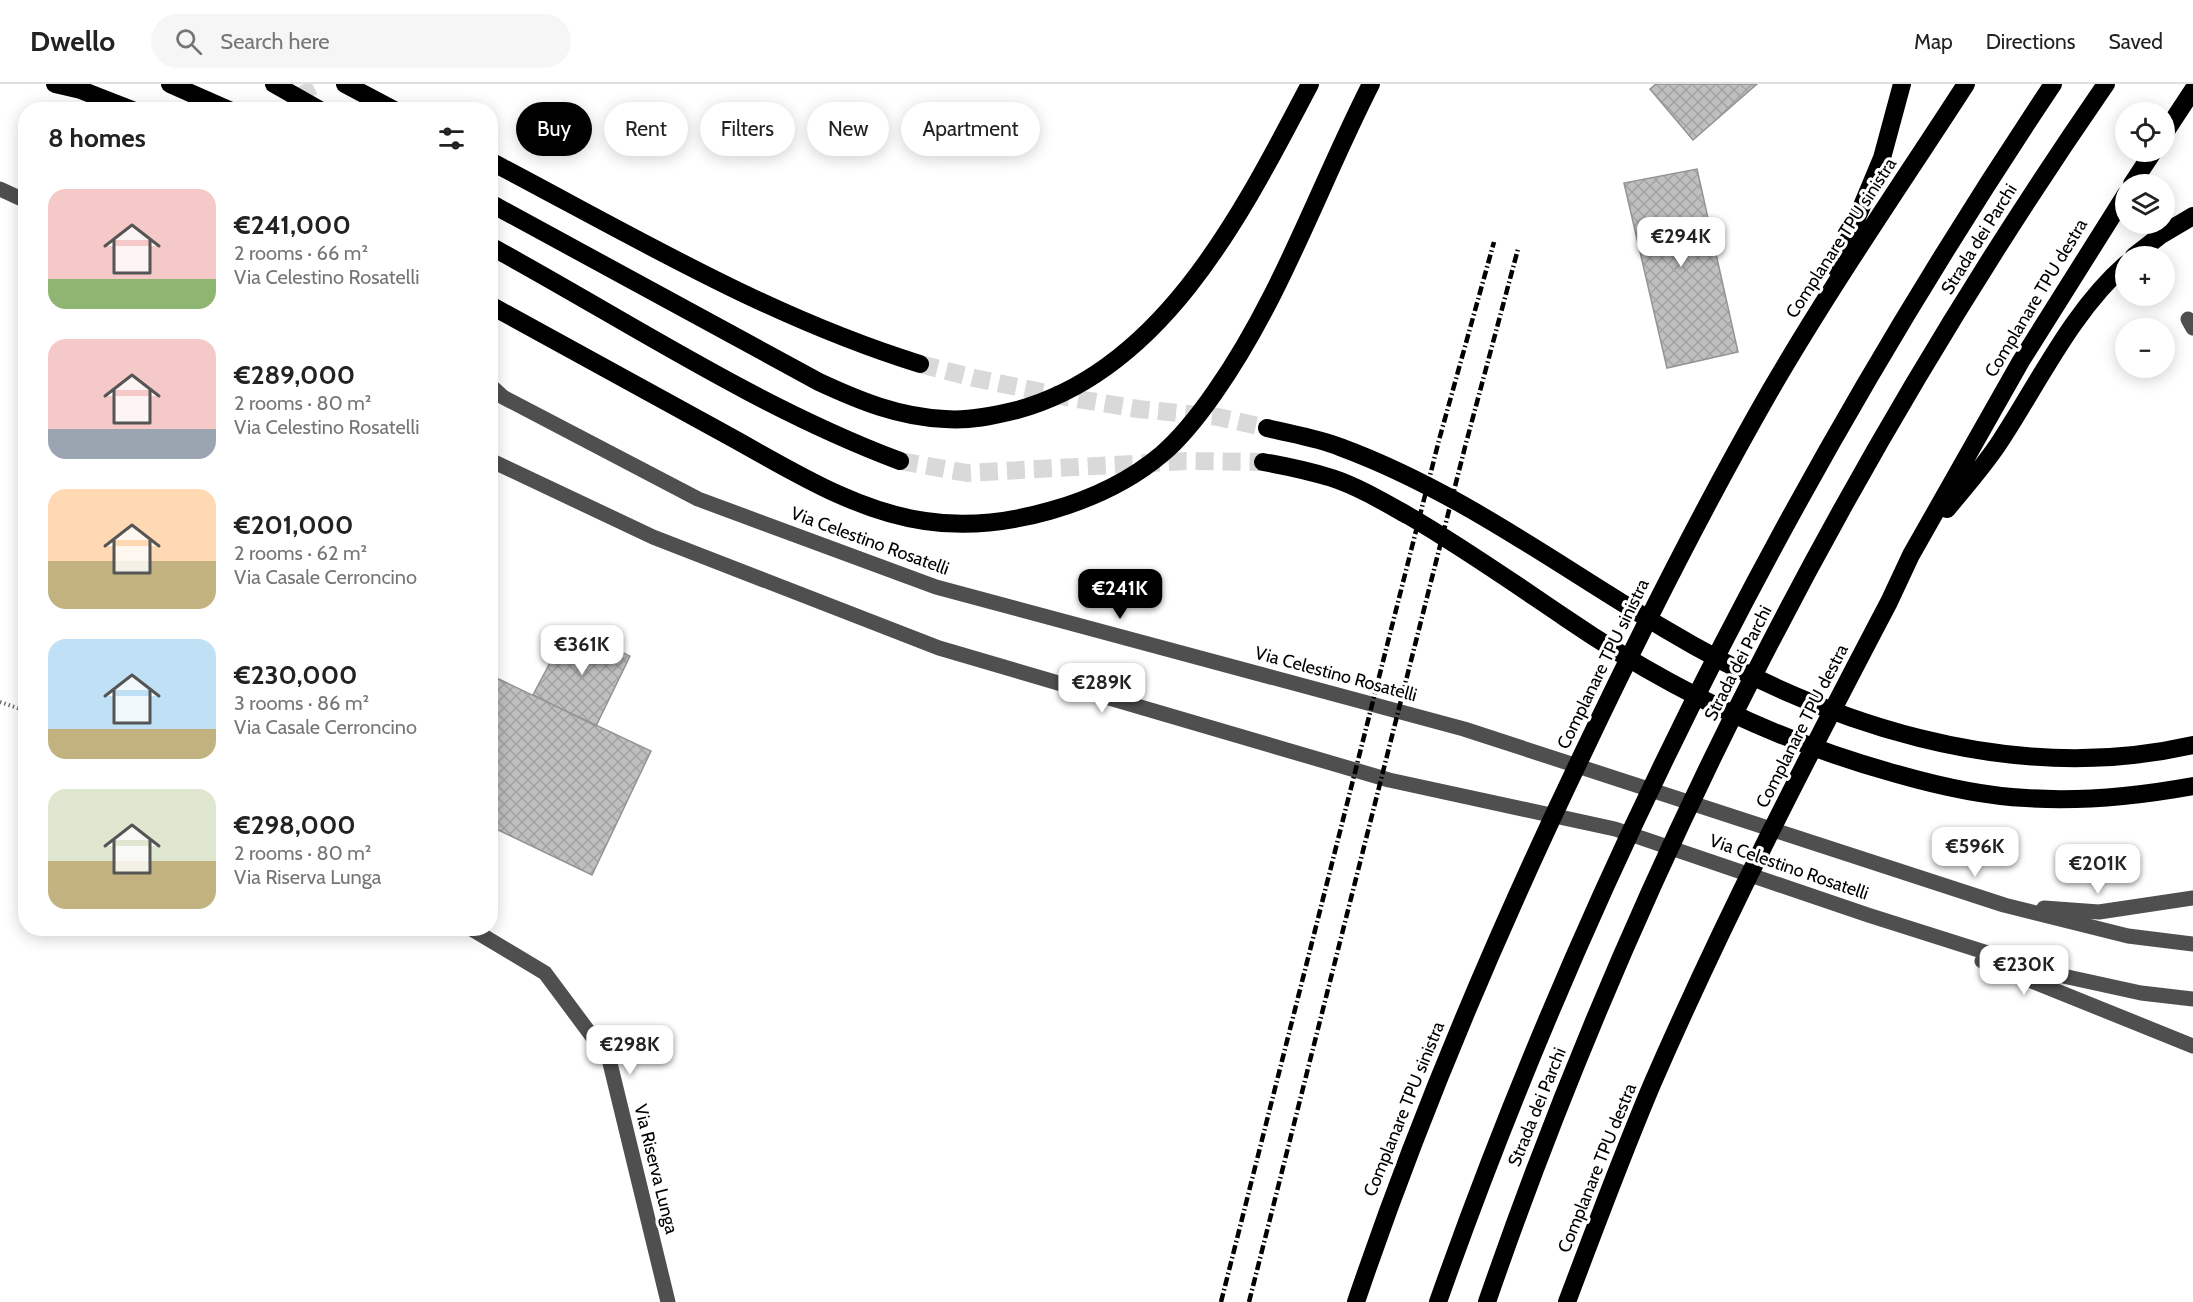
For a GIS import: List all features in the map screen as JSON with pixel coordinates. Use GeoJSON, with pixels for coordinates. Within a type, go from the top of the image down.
{"type":"FeatureCollection","features":[{"type":"Feature","properties":{"kind":"highway"},"geometry":{"type":"LineString","coordinates":[[55,84],[81,90],[112,102]]}},
{"type":"Feature","properties":{"kind":"highway"},"geometry":{"type":"LineString","coordinates":[[170,84],[211,102]]}},
{"type":"Feature","properties":{"kind":"highway"},"geometry":{"type":"LineString","coordinates":[[274,84],[306,102]]}},
{"type":"Feature","properties":{"kind":"highway"},"geometry":{"type":"LineString","coordinates":[[345,84],[379,102]]}},
{"type":"Feature","properties":{"kind":"highway"},"geometry":{"type":"LineString","coordinates":[[498,207],[819,382],[853,398],[877,407],[917,416],[946,419],[980,418],[1029,406],[1077,386],[1113,362],[1149,330],[1181,294],[1221,241],[1248,199],[1310,84]]}},
{"type":"Feature","properties":{"kind":"highway"},"geometry":{"type":"LineString","coordinates":[[498,309],[779,464],[859,503],[898,516],[926,522],[1004,520],[1040,512],[1087,497],[1125,480],[1161,455],[1199,414],[1231,368],[1260,317],[1371,84]]}},
{"type":"Feature","properties":{"kind":"highway"},"geometry":{"type":"LineString","coordinates":[[1802,338],[1869,192],[1888,138],[1902,84]]}},
{"type":"Feature","properties":{"kind":"highway","name":"Complanare TPU sinistra"},"geometry":{"type":"LineString","coordinates":[[1356,1302],[1389,1203],[1464,1015],[1601,714],[1704,510],[1747,431],[1802,338],[1966,84]]}},
{"type":"Feature","properties":{"kind":"highway","name":"Strada dei Parchi"},"geometry":{"type":"LineString","coordinates":[[1438,1302],[1520,1084],[1596,908],[1693,704],[1778,540],[1915,301],[1963,221],[2053,84]]}},
{"type":"Feature","properties":{"kind":"highway","name":"Strada dei Parchi"},"geometry":{"type":"LineString","coordinates":[[1487,1302],[1520,1207],[1569,1083],[1659,874],[1733,718],[1814,563],[1928,358],[2063,146],[2106,84]]}},
{"type":"Feature","properties":{"kind":"highway"},"geometry":{"type":"LineString","coordinates":[[2175,117],[2193,90]]}},
{"type":"Feature","properties":{"kind":"highway"},"geometry":{"type":"LineString","coordinates":[[498,165],[746,296],[851,341],[920,364]]}},
{"type":"Feature","properties":{"kind":"highway","name":"Complanare TPU destra"},"geometry":{"type":"LineString","coordinates":[[1567,1302],[1620,1162],[1694,991],[1742,891],[1911,555],[2021,362],[2115,212]]}},
{"type":"Feature","properties":{"kind":"highway"},"geometry":{"type":"LineString","coordinates":[[2147,246],[2193,216]]}},
{"type":"Feature","properties":{"kind":"highway"},"geometry":{"type":"LineString","coordinates":[[498,251],[792,416],[900,461]]}},
{"type":"Feature","properties":{"kind":"highway"},"geometry":{"type":"LineString","coordinates":[[1911,555],[1999,443],[2067,335],[2101,287],[2115,274]]}},
{"type":"Feature","properties":{"kind":"highway"},"geometry":{"type":"LineString","coordinates":[[1267,428],[1337,446],[1419,481],[1509,530],[1662,628],[1705,652],[1792,695],[1854,720],[1953,746],[2051,759],[2130,756],[2193,745]]}},
{"type":"Feature","properties":{"kind":"highway"},"geometry":{"type":"LineString","coordinates":[[1263,462],[1324,476],[1369,494],[1465,549],[1573,623],[1638,664],[1715,706],[1812,747],[1869,767],[1920,781],[1996,796],[2090,800],[2149,794],[2193,786]]}},
{"type":"Feature","properties":{"kind":"street"},"geometry":{"type":"LineString","coordinates":[[0,189],[18,197]]}},
{"type":"Feature","properties":{"kind":"street","name":"Via Celestino Rosatelli"},"geometry":{"type":"LineString","coordinates":[[498,393],[698,499],[936,587],[1464,729],[2004,905],[2128,936],[2193,944]]}},
{"type":"Feature","properties":{"kind":"street","name":"Via Celestino Rosatelli"},"geometry":{"type":"LineString","coordinates":[[498,464],[653,537],[939,648],[1389,780],[1615,829],[1868,915],[2054,974],[2141,993],[2193,999]]}},
{"type":"Feature","properties":{"kind":"street"},"geometry":{"type":"LineString","coordinates":[[2004,905],[2099,912],[2193,898]]}},
{"type":"Feature","properties":{"kind":"street"},"geometry":{"type":"LineString","coordinates":[[1868,915],[2193,1046]]}},
{"type":"Feature","properties":{"kind":"street","name":"Via Riserva Lunga"},"geometry":{"type":"LineString","coordinates":[[483,936],[544,973],[609,1059],[668,1302]]}},
{"type":"Feature","properties":{"kind":"path"},"geometry":{"type":"LineString","coordinates":[[0,702],[18,708]]}},
{"type":"Feature","properties":{"kind":"building"},"geometry":{"type":"Polygon","coordinates":[[[1656,84],[1757,84],[1693,140],[1650,89],[1656,84]]]}},
{"type":"Feature","properties":{"kind":"building"},"geometry":{"type":"Polygon","coordinates":[[[1697,169],[1738,352],[1667,368],[1624,183],[1697,169]]]}},
{"type":"Feature","properties":{"kind":"building"},"geometry":{"type":"Polygon","coordinates":[[[569,627],[630,656],[596,726],[533,695],[569,627]]]}},
{"type":"Feature","properties":{"kind":"building"},"geometry":{"type":"Polygon","coordinates":[[[498,679],[651,751],[592,875],[498,830],[498,679]]]}},
{"type":"Feature","properties":{"kind":"tunnel"},"geometry":{"type":"LineString","coordinates":[[304,84],[313,102]]}},
{"type":"Feature","properties":{"kind":"tunnel"},"geometry":{"type":"LineString","coordinates":[[920,364],[1066,397],[1138,409],[1218,417],[1267,428]]}},
{"type":"Feature","properties":{"kind":"tunnel"},"geometry":{"type":"LineString","coordinates":[[900,461],[967,473],[1186,461],[1263,462]]}},
{"type":"Feature","properties":{"kind":"railway"},"geometry":{"type":"LineString","coordinates":[[1221,1302],[1439,440],[1494,242]]}},
{"type":"Feature","properties":{"kind":"railway"},"geometry":{"type":"LineString","coordinates":[[1249,1302],[1465,447],[1518,249]]}}]}
